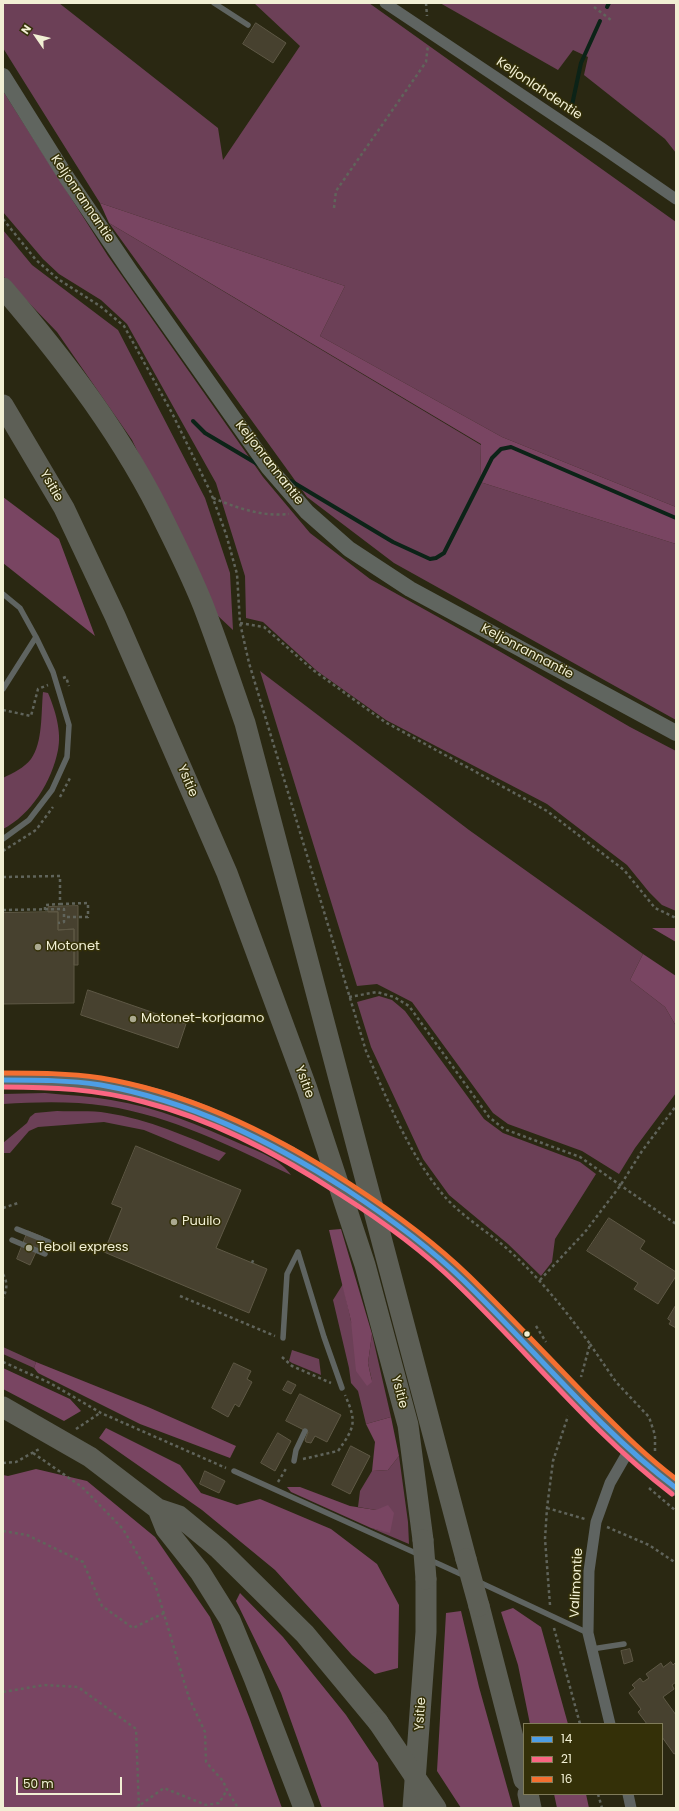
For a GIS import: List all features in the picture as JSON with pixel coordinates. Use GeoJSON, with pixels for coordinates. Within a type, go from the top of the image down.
{"type":"FeatureCollection","features":[{"type":"Feature","properties":{"kind":"highway"},"geometry":{"type":"LineString","coordinates":[[3,288],[46,338],[95,406],[132,463],[166,524],[202,604],[244,722],[523,1776]]}},
{"type":"Feature","properties":{"kind":"highway","name":"Ysitie"},"geometry":{"type":"LineString","coordinates":[[3,405],[64,508],[115,616],[226,873],[301,1074],[365,1265],[408,1425],[423,1540],[426,1579],[426,1632],[413,1808]]}},
{"type":"Feature","properties":{"kind":"highway"},"geometry":{"type":"LineString","coordinates":[[3,1407],[90,1458],[158,1509],[179,1516],[219,1549],[305,1634],[378,1722],[436,1808]]}},
{"type":"Feature","properties":{"kind":"highway"},"geometry":{"type":"LineString","coordinates":[[158,1509],[166,1529],[200,1572],[230,1620],[304,1808]]}},
{"type":"Feature","properties":{"kind":"highway"},"geometry":{"type":"LineString","coordinates":[[528,1795],[531,1808]]}},
{"type":"Feature","properties":{"kind":"street","name":"Keljonlahdentie"},"geometry":{"type":"LineString","coordinates":[[385,3],[676,199]]}},
{"type":"Feature","properties":{"kind":"street","name":"Keljonrannantie"},"geometry":{"type":"LineString","coordinates":[[3,76],[67,178],[130,271],[268,467],[307,512],[349,549],[410,589],[676,733]]}},
{"type":"Feature","properties":{"kind":"street"},"geometry":{"type":"LineString","coordinates":[[3,1080],[48,1080],[94,1084],[159,1098],[196,1110],[290,1154],[333,1180],[385,1216],[430,1250],[482,1300],[629,1450],[676,1488]]}},
{"type":"Feature","properties":{"kind":"street","name":"Valimontie"},"geometry":{"type":"LineString","coordinates":[[610,1723],[588,1633],[589,1571],[596,1522],[610,1483],[629,1450]]}},
{"type":"Feature","properties":{"kind":"street"},"geometry":{"type":"LineString","coordinates":[[628,1795],[631,1808]]}},
{"type":"Feature","properties":{"kind":"lane"},"geometry":{"type":"LineString","coordinates":[[214,3],[248,26]]}},
{"type":"Feature","properties":{"kind":"lane"},"geometry":{"type":"LineString","coordinates":[[3,594],[20,608],[36,637],[56,681],[69,726],[67,757],[52,790],[29,820],[3,839]]}},
{"type":"Feature","properties":{"kind":"lane"},"geometry":{"type":"LineString","coordinates":[[3,689],[36,637]]}},
{"type":"Feature","properties":{"kind":"lane"},"geometry":{"type":"LineString","coordinates":[[17,1229],[49,1242]]}},
{"type":"Feature","properties":{"kind":"lane"},"geometry":{"type":"LineString","coordinates":[[12,1240],[45,1254]]}},
{"type":"Feature","properties":{"kind":"lane"},"geometry":{"type":"LineString","coordinates":[[283,1338],[287,1274],[298,1252],[324,1337],[342,1388]]}},
{"type":"Feature","properties":{"kind":"lane"},"geometry":{"type":"LineString","coordinates":[[294,1461],[296,1450],[305,1431]]}},
{"type":"Feature","properties":{"kind":"lane"},"geometry":{"type":"LineString","coordinates":[[234,1471],[588,1633]]}},
{"type":"Feature","properties":{"kind":"lane"},"geometry":{"type":"LineString","coordinates":[[592,1649],[624,1644]]}},
{"type":"Feature","properties":{"kind":"path"},"geometry":{"type":"LineString","coordinates":[[334,208],[336,191],[426,62],[429,32],[426,3]]}},
{"type":"Feature","properties":{"kind":"path"},"geometry":{"type":"LineString","coordinates":[[594,8],[611,20]]}},
{"type":"Feature","properties":{"kind":"path"},"geometry":{"type":"LineString","coordinates":[[3,219],[36,260],[58,279],[100,306],[124,326],[172,413],[212,498],[226,534],[237,574],[240,623],[249,664],[349,997],[366,1051],[392,1110],[418,1160],[446,1198],[503,1245],[540,1280],[562,1306],[616,1382],[649,1417],[655,1435],[655,1453]]}},
{"type":"Feature","properties":{"kind":"path"},"geometry":{"type":"LineString","coordinates":[[212,498],[229,505],[259,513],[286,514],[307,512]]}},
{"type":"Feature","properties":{"kind":"path"},"geometry":{"type":"LineString","coordinates":[[240,623],[264,627],[312,670],[385,722],[547,811],[624,870],[655,908],[676,918]]}},
{"type":"Feature","properties":{"kind":"path"},"geometry":{"type":"LineString","coordinates":[[3,710],[31,716],[38,689],[66,677],[70,690]]}},
{"type":"Feature","properties":{"kind":"path"},"geometry":{"type":"LineString","coordinates":[[59,799],[64,792],[72,772]]}},
{"type":"Feature","properties":{"kind":"path"},"geometry":{"type":"LineString","coordinates":[[3,851],[36,830],[55,805]]}},
{"type":"Feature","properties":{"kind":"path"},"geometry":{"type":"LineString","coordinates":[[3,877],[60,876],[60,904]]}},
{"type":"Feature","properties":{"kind":"path"},"geometry":{"type":"LineString","coordinates":[[45,910],[45,905],[88,903],[88,917],[64,917]]}},
{"type":"Feature","properties":{"kind":"path"},"geometry":{"type":"LineString","coordinates":[[3,910],[64,909],[64,922],[58,923]]}},
{"type":"Feature","properties":{"kind":"path"},"geometry":{"type":"LineString","coordinates":[[349,997],[377,992],[394,997],[409,1006],[489,1117],[504,1130],[580,1158],[676,1224]]}},
{"type":"Feature","properties":{"kind":"path"},"geometry":{"type":"LineString","coordinates":[[540,1280],[585,1232],[620,1186],[642,1151],[676,1106]]}},
{"type":"Feature","properties":{"kind":"path"},"geometry":{"type":"LineString","coordinates":[[3,1208],[18,1204]]}},
{"type":"Feature","properties":{"kind":"path"},"geometry":{"type":"LineString","coordinates":[[252,1263],[254,1258]]}},
{"type":"Feature","properties":{"kind":"path"},"geometry":{"type":"LineString","coordinates":[[3,1274],[7,1282],[3,1298]]}},
{"type":"Feature","properties":{"kind":"path"},"geometry":{"type":"LineString","coordinates":[[180,1296],[264,1331]]}},
{"type":"Feature","properties":{"kind":"path"},"geometry":{"type":"LineString","coordinates":[[581,1377],[590,1344]]}},
{"type":"Feature","properties":{"kind":"path"},"geometry":{"type":"LineString","coordinates":[[274,1489],[284,1469],[294,1461],[338,1450],[351,1433],[354,1414],[342,1388],[292,1366],[282,1357]]}},
{"type":"Feature","properties":{"kind":"path"},"geometry":{"type":"LineString","coordinates":[[3,1362],[50,1383],[101,1413],[234,1471]]}},
{"type":"Feature","properties":{"kind":"path"},"geometry":{"type":"LineString","coordinates":[[75,1429],[101,1413]]}},
{"type":"Feature","properties":{"kind":"path"},"geometry":{"type":"LineString","coordinates":[[568,1416],[553,1461],[545,1539],[551,1616],[580,1723]]}},
{"type":"Feature","properties":{"kind":"path"},"geometry":{"type":"LineString","coordinates":[[3,1463],[16,1462],[45,1446]]}},
{"type":"Feature","properties":{"kind":"path"},"geometry":{"type":"LineString","coordinates":[[33,1453],[82,1488],[123,1529],[156,1584],[189,1698],[206,1732],[206,1762],[223,1781],[226,1790],[238,1808]]}},
{"type":"Feature","properties":{"kind":"path"},"geometry":{"type":"LineString","coordinates":[[648,1487],[676,1511]]}},
{"type":"Feature","properties":{"kind":"path"},"geometry":{"type":"LineString","coordinates":[[547,1508],[596,1522],[649,1545],[676,1563]]}},
{"type":"Feature","properties":{"kind":"path"},"geometry":{"type":"LineString","coordinates":[[3,1530],[28,1535],[83,1562],[102,1606],[133,1628],[164,1613]]}},
{"type":"Feature","properties":{"kind":"path"},"geometry":{"type":"LineString","coordinates":[[3,1692],[44,1685],[78,1687],[136,1729],[140,1807]]}},
{"type":"Feature","properties":{"kind":"path"},"geometry":{"type":"LineString","coordinates":[[136,1808],[140,1807],[164,1788],[206,1805],[219,1803],[226,1790]]}},
{"type":"Feature","properties":{"kind":"path"},"geometry":{"type":"LineString","coordinates":[[598,1795],[602,1808]]}},
{"type":"Feature","properties":{"kind":"shaded area"},"geometry":{"type":"Polygon","coordinates":[[[3,3],[59,3],[218,128],[223,160],[300,46],[254,3],[369,3],[676,222],[676,507],[502,437],[320,336],[345,286],[100,203],[3,48],[3,3]]]}},
{"type":"Feature","properties":{"kind":"shaded area"},"geometry":{"type":"Polygon","coordinates":[[[440,3],[676,3],[676,153],[665,139],[584,75],[588,57],[573,50],[558,70],[440,3]]]}},
{"type":"Feature","properties":{"kind":"shaded area"},"geometry":{"type":"Polygon","coordinates":[[[3,91],[108,256],[263,477],[310,533],[370,579],[499,651],[630,727],[676,751],[676,911],[662,905],[649,892],[627,865],[547,804],[386,720],[317,671],[263,622],[246,618],[245,576],[216,483],[127,324],[101,300],[59,274],[43,259],[3,212],[3,91]]]}},
{"type":"Feature","properties":{"kind":"shaded area"},"geometry":{"type":"Polygon","coordinates":[[[100,203],[345,286],[320,336],[502,437],[676,507],[676,544],[480,482],[481,444],[109,223],[100,203]]]}},
{"type":"Feature","properties":{"kind":"shaded area"},"geometry":{"type":"Polygon","coordinates":[[[109,223],[481,445],[480,482],[676,544],[676,720],[394,563],[307,497],[109,223]]]}},
{"type":"Feature","properties":{"kind":"shaded area"},"geometry":{"type":"Polygon","coordinates":[[[3,230],[32,265],[118,330],[205,498],[230,573],[233,630],[217,615],[132,440],[57,332],[3,276],[3,230]]]}},
{"type":"Feature","properties":{"kind":"shaded area"},"geometry":{"type":"Polygon","coordinates":[[[3,497],[59,539],[95,636],[3,563],[3,497]]]}},
{"type":"Feature","properties":{"kind":"shaded area"},"geometry":{"type":"Polygon","coordinates":[[[260,671],[469,830],[643,954],[630,980],[665,1007],[676,1026],[676,1093],[635,1148],[619,1174],[582,1151],[508,1124],[493,1113],[412,1002],[377,984],[357,986],[260,671]]]}},
{"type":"Feature","properties":{"kind":"shaded area"},"geometry":{"type":"Polygon","coordinates":[[[43,692],[48,693],[55,713],[58,728],[59,743],[55,762],[39,796],[23,815],[3,829],[3,778],[25,765],[35,752],[40,736],[43,692]]]}},
{"type":"Feature","properties":{"kind":"shaded area"},"geometry":{"type":"Polygon","coordinates":[[[652,928],[676,928],[676,942],[652,928]]]}},
{"type":"Feature","properties":{"kind":"shaded area"},"geometry":{"type":"Polygon","coordinates":[[[643,954],[676,976],[676,1026],[665,1007],[630,980],[643,954]]]}},
{"type":"Feature","properties":{"kind":"shaded area"},"geometry":{"type":"Polygon","coordinates":[[[379,996],[392,1000],[405,1011],[484,1119],[503,1133],[580,1162],[596,1174],[555,1239],[552,1262],[541,1276],[508,1244],[449,1195],[423,1159],[371,1047],[357,1002],[379,996]]]}},
{"type":"Feature","properties":{"kind":"shaded area"},"geometry":{"type":"Polygon","coordinates":[[[45,1093],[128,1103],[162,1112],[195,1124],[263,1154],[282,1165],[291,1175],[201,1134],[154,1117],[130,1111],[80,1103],[42,1102],[3,1104],[3,1094],[45,1093]]]}},
{"type":"Feature","properties":{"kind":"shaded area"},"geometry":{"type":"Polygon","coordinates":[[[57,1111],[101,1112],[122,1116],[168,1129],[226,1153],[219,1161],[144,1130],[104,1122],[38,1127],[29,1131],[10,1153],[4,1153],[3,1143],[27,1123],[30,1117],[35,1113],[57,1111]]]}},
{"type":"Feature","properties":{"kind":"shaded area"},"geometry":{"type":"Polygon","coordinates":[[[341,1229],[372,1334],[368,1363],[372,1382],[367,1386],[356,1371],[351,1321],[329,1230],[341,1229]]]}},
{"type":"Feature","properties":{"kind":"shaded area"},"geometry":{"type":"Polygon","coordinates":[[[343,1284],[351,1321],[372,1381],[368,1363],[372,1334],[391,1417],[366,1424],[358,1391],[351,1383],[349,1368],[333,1300],[343,1284]]]}},
{"type":"Feature","properties":{"kind":"shaded area"},"geometry":{"type":"Polygon","coordinates":[[[3,1347],[36,1362],[34,1368],[3,1354],[3,1347]]]}},
{"type":"Feature","properties":{"kind":"shaded area"},"geometry":{"type":"Polygon","coordinates":[[[292,1350],[319,1359],[321,1375],[289,1361],[292,1350]]]}},
{"type":"Feature","properties":{"kind":"shaded area"},"geometry":{"type":"Polygon","coordinates":[[[36,1362],[148,1407],[236,1446],[230,1458],[140,1424],[38,1373],[34,1368],[36,1362]]]}},
{"type":"Feature","properties":{"kind":"shaded area"},"geometry":{"type":"Polygon","coordinates":[[[3,1368],[70,1399],[81,1411],[64,1421],[3,1389],[3,1368]]]}},
{"type":"Feature","properties":{"kind":"shaded area"},"geometry":{"type":"Polygon","coordinates":[[[391,1417],[399,1456],[388,1470],[372,1471],[375,1442],[366,1424],[391,1417]]]}},
{"type":"Feature","properties":{"kind":"shaded area"},"geometry":{"type":"Polygon","coordinates":[[[106,1428],[180,1465],[201,1493],[237,1505],[260,1499],[331,1529],[377,1564],[399,1605],[398,1668],[375,1674],[352,1655],[275,1570],[202,1510],[99,1438],[106,1428]]]}},
{"type":"Feature","properties":{"kind":"shaded area"},"geometry":{"type":"Polygon","coordinates":[[[399,1456],[408,1522],[409,1544],[371,1528],[390,1532],[376,1510],[358,1507],[360,1491],[372,1471],[388,1470],[399,1456]]]}},
{"type":"Feature","properties":{"kind":"shaded area"},"geometry":{"type":"Polygon","coordinates":[[[36,1469],[87,1481],[155,1537],[210,1617],[249,1717],[282,1808],[3,1808],[3,1475],[8,1476],[36,1469]]]}},
{"type":"Feature","properties":{"kind":"shaded area"},"geometry":{"type":"Polygon","coordinates":[[[287,1487],[300,1487],[350,1506],[376,1510],[388,1505],[394,1513],[390,1533],[371,1528],[291,1492],[287,1487]]]}},
{"type":"Feature","properties":{"kind":"shaded area"},"geometry":{"type":"Polygon","coordinates":[[[240,1593],[283,1637],[346,1715],[378,1763],[384,1808],[322,1808],[281,1693],[236,1601],[240,1593]]]}},
{"type":"Feature","properties":{"kind":"shaded area"},"geometry":{"type":"Polygon","coordinates":[[[513,1608],[541,1627],[568,1723],[530,1723],[518,1665],[501,1612],[513,1608]]]}},
{"type":"Feature","properties":{"kind":"shaded area"},"geometry":{"type":"Polygon","coordinates":[[[461,1611],[479,1687],[513,1808],[461,1808],[437,1771],[446,1613],[461,1611]]]}},
{"type":"Feature","properties":{"kind":"shaded area"},"geometry":{"type":"Polygon","coordinates":[[[554,1795],[586,1795],[589,1808],[557,1808],[554,1795]]]}},
{"type":"Feature","properties":{"kind":"building"},"geometry":{"type":"Polygon","coordinates":[[[256,23],[286,43],[273,63],[243,44],[256,23]]]}},
{"type":"Feature","properties":{"kind":"building"},"geometry":{"type":"Polygon","coordinates":[[[78,906],[78,965],[74,965],[74,929],[58,930],[58,912],[48,912],[48,907],[78,906]]]}},
{"type":"Feature","properties":{"kind":"building","name":"Motonet"},"geometry":{"type":"Polygon","coordinates":[[[58,912],[58,930],[74,929],[74,1003],[3,1004],[3,913],[58,912]]]}},
{"type":"Feature","properties":{"kind":"building","name":"Motonet-korjaamo"},"geometry":{"type":"Polygon","coordinates":[[[88,990],[186,1024],[178,1048],[81,1015],[88,990]]]}},
{"type":"Feature","properties":{"kind":"building"},"geometry":{"type":"Polygon","coordinates":[[[136,1146],[241,1190],[216,1248],[267,1269],[249,1313],[104,1252],[122,1208],[112,1204],[136,1146]]]}},
{"type":"Feature","properties":{"kind":"building"},"geometry":{"type":"Polygon","coordinates":[[[609,1218],[645,1241],[640,1249],[676,1272],[676,1276],[658,1304],[634,1289],[638,1283],[587,1251],[609,1218]]]}},
{"type":"Feature","properties":{"kind":"building"},"geometry":{"type":"Polygon","coordinates":[[[28,1231],[43,1237],[30,1265],[17,1259],[28,1231]]]}},
{"type":"Feature","properties":{"kind":"building"},"geometry":{"type":"Polygon","coordinates":[[[676,1305],[676,1328],[669,1324],[671,1321],[668,1319],[676,1305]]]}},
{"type":"Feature","properties":{"kind":"building"},"geometry":{"type":"Polygon","coordinates":[[[234,1363],[251,1371],[247,1379],[252,1382],[239,1407],[235,1404],[228,1417],[212,1408],[234,1363]]]}},
{"type":"Feature","properties":{"kind":"building"},"geometry":{"type":"Polygon","coordinates":[[[288,1381],[296,1385],[291,1394],[283,1390],[288,1381]]]}},
{"type":"Feature","properties":{"kind":"building"},"geometry":{"type":"Polygon","coordinates":[[[300,1394],[341,1415],[327,1442],[315,1436],[311,1443],[306,1442],[305,1440],[308,1432],[286,1421],[300,1394]]]}},
{"type":"Feature","properties":{"kind":"building"},"geometry":{"type":"Polygon","coordinates":[[[278,1433],[291,1441],[275,1471],[261,1463],[278,1433]]]}},
{"type":"Feature","properties":{"kind":"building"},"geometry":{"type":"Polygon","coordinates":[[[351,1446],[370,1456],[350,1494],[332,1485],[351,1446]]]}},
{"type":"Feature","properties":{"kind":"building"},"geometry":{"type":"Polygon","coordinates":[[[205,1471],[225,1481],[219,1493],[200,1484],[205,1471]]]}},
{"type":"Feature","properties":{"kind":"building"},"geometry":{"type":"Polygon","coordinates":[[[630,1649],[633,1661],[624,1664],[621,1651],[630,1649]]]}},
{"type":"Feature","properties":{"kind":"building"},"geometry":{"type":"Polygon","coordinates":[[[671,1662],[673,1665],[676,1662],[676,1682],[672,1685],[674,1689],[663,1697],[676,1715],[676,1753],[674,1754],[663,1738],[663,1723],[646,1723],[638,1712],[641,1709],[629,1693],[635,1688],[632,1685],[640,1678],[643,1682],[649,1678],[646,1674],[661,1663],[663,1667],[671,1662]]]}},
{"type":"Feature","properties":{"kind":"waterway"},"geometry":{"type":"LineString","coordinates":[[607,7],[609,3]]}},
{"type":"Feature","properties":{"kind":"waterway"},"geometry":{"type":"LineString","coordinates":[[572,105],[581,63],[600,21]]}},
{"type":"Feature","properties":{"kind":"waterway"},"geometry":{"type":"LineString","coordinates":[[193,421],[205,433],[259,465]]}},
{"type":"Feature","properties":{"kind":"waterway"},"geometry":{"type":"LineString","coordinates":[[291,481],[393,542],[430,559],[436,558],[444,553],[492,458],[501,449],[511,447],[676,518]]}},
{"type":"Feature","properties":{"kind":"transit line","name":"16"},"geometry":{"type":"LineString","coordinates":[[3,1073],[89,1076],[134,1085],[199,1105],[262,1132],[292,1148],[397,1216],[455,1263],[589,1399],[642,1450],[676,1479]]}},
{"type":"Feature","properties":{"kind":"transit line","name":"14"},"geometry":{"type":"LineString","coordinates":[[3,1080],[89,1083],[134,1092],[166,1101],[198,1112],[259,1139],[318,1172],[392,1221],[450,1267],[619,1440],[676,1488]]}},
{"type":"Feature","properties":{"kind":"transit line","name":"21"},"geometry":{"type":"LineString","coordinates":[[3,1087],[56,1088],[109,1094],[144,1102],[196,1118],[246,1140],[318,1180],[386,1226],[444,1271],[484,1310],[588,1419],[615,1445],[672,1494]]}},
{"type":"Feature","properties":{"kind":"place","name":"Motonet"},"geometry":{"type":"Point","coordinates":[38,947]}},
{"type":"Feature","properties":{"kind":"place","name":"Motonet-korjaamo"},"geometry":{"type":"Point","coordinates":[133,1019]}},
{"type":"Feature","properties":{"kind":"place","name":"Puuilo"},"geometry":{"type":"Point","coordinates":[174,1222]}},
{"type":"Feature","properties":{"kind":"place","name":"Teboil express"},"geometry":{"type":"Point","coordinates":[29,1248]}}]}
